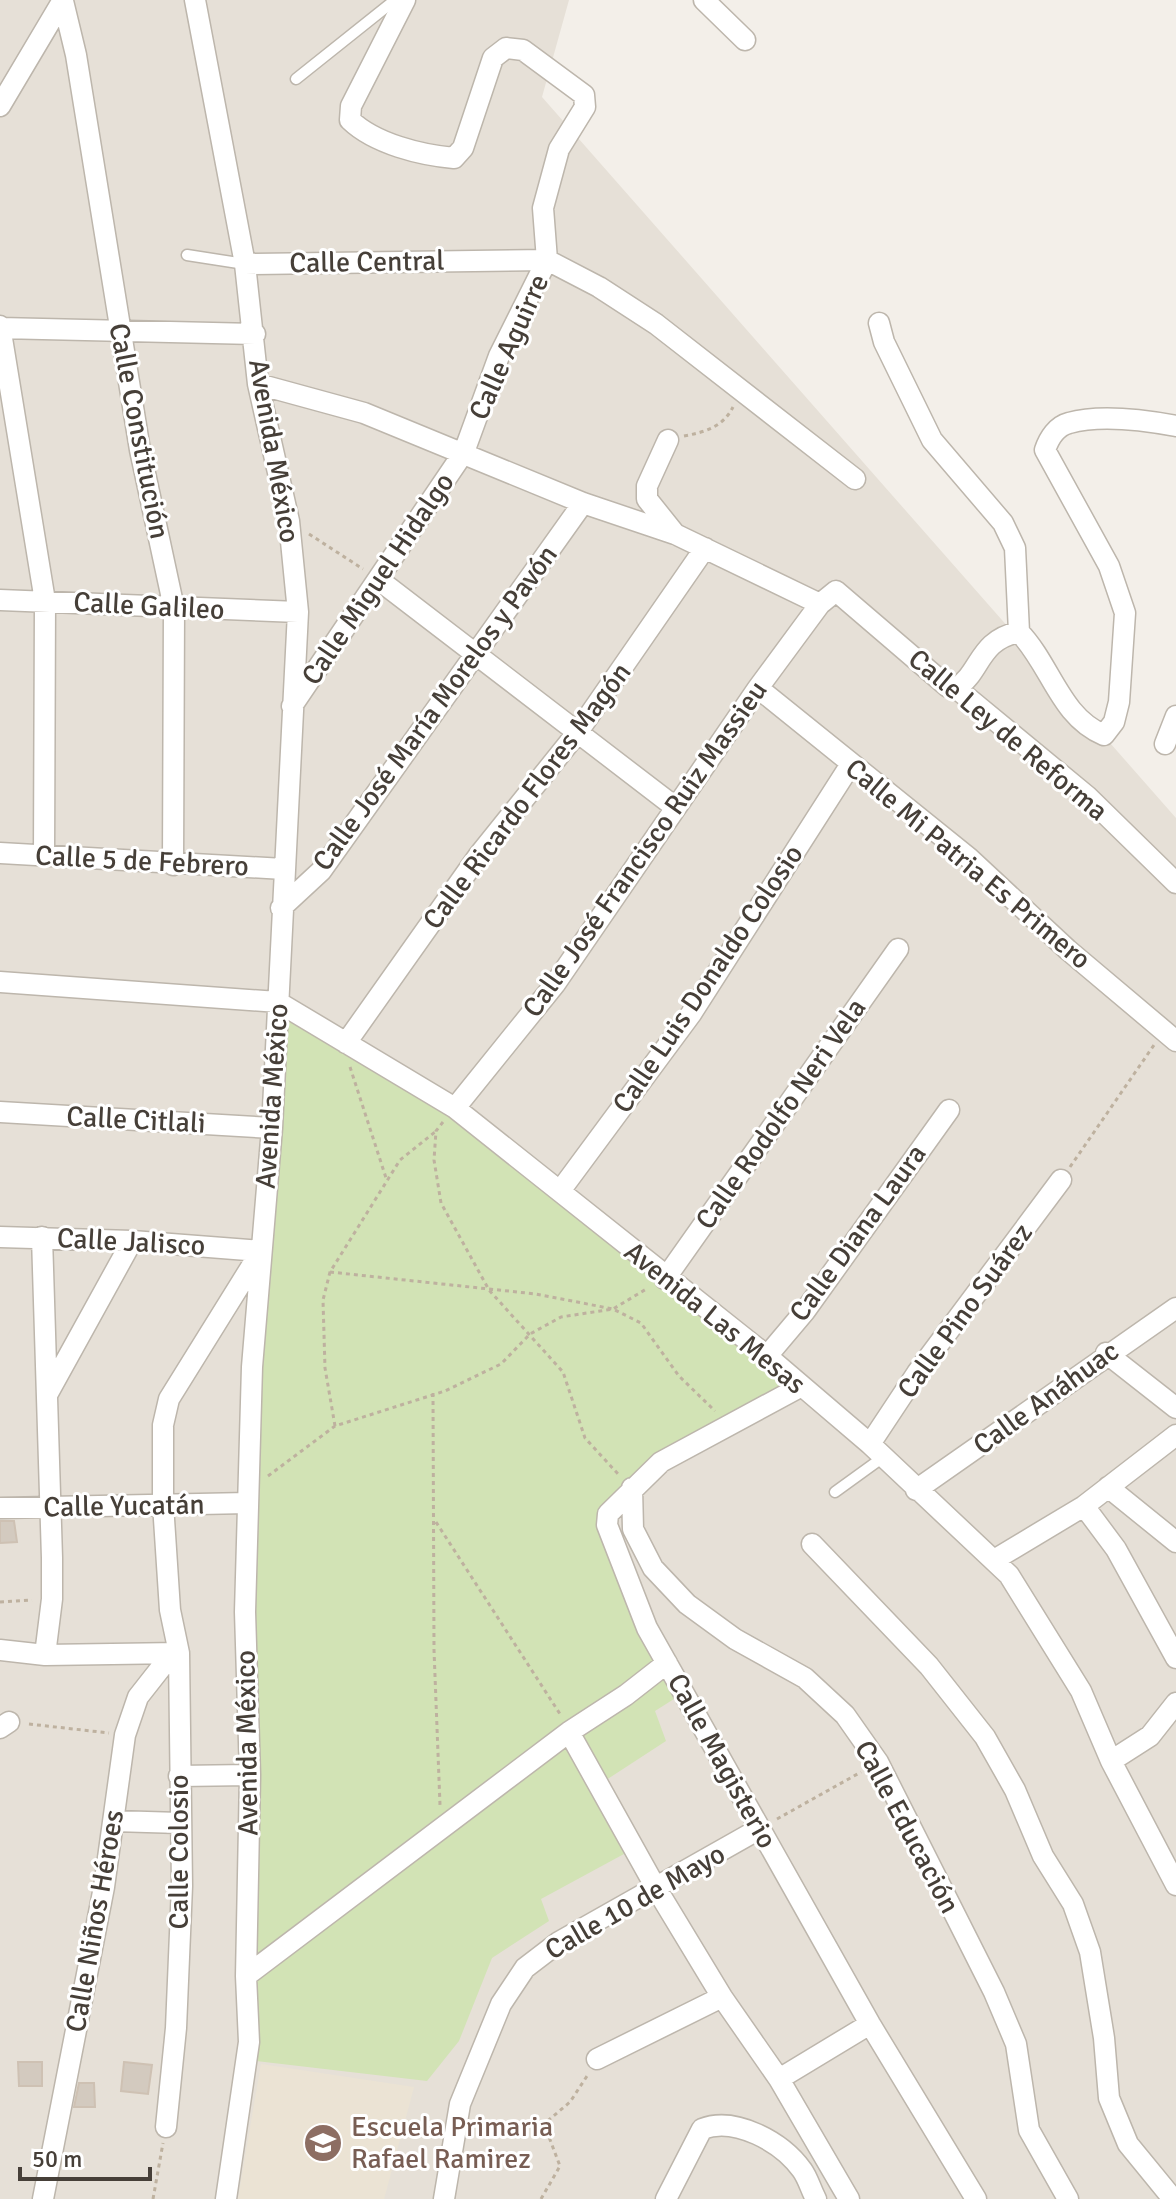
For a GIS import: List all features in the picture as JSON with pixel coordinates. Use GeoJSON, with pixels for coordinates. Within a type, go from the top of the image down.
{"type":"FeatureCollection","features":[{"type":"Feature","properties":{"kind":"street"},"geometry":{"type":"LineString","coordinates":[[0,106],[63,0]]}},
{"type":"Feature","properties":{"kind":"street","name":"Calle Constitución"},"geometry":{"type":"LineString","coordinates":[[63,0],[76,55],[140,450],[174,608],[173,865]]}},
{"type":"Feature","properties":{"kind":"street","name":"Avenida México"},"geometry":{"type":"LineString","coordinates":[[195,0],[245,264],[255,334],[258,384],[289,521],[298,612],[272,1128],[252,1367],[245,1612],[250,1775],[246,1976],[248,2060],[226,2199]]}},
{"type":"Feature","properties":{"kind":"street","name":"Calle Aguirre"},"geometry":{"type":"LineString","coordinates":[[405,0],[351,106],[350,120],[362,131],[416,151],[454,158],[463,148],[493,58],[506,48],[523,50],[584,95],[585,107],[559,149],[543,208],[547,260],[499,356],[464,452]]}},
{"type":"Feature","properties":{"kind":"street"},"geometry":{"type":"LineString","coordinates":[[704,0],[745,40]]}},
{"type":"Feature","properties":{"kind":"street","name":"Calle Central"},"geometry":{"type":"LineString","coordinates":[[245,264],[547,260]]}},
{"type":"Feature","properties":{"kind":"street"},"geometry":{"type":"LineString","coordinates":[[547,260],[628,305],[855,479]]}},
{"type":"Feature","properties":{"kind":"street"},"geometry":{"type":"LineString","coordinates":[[879,323],[884,342],[932,440],[1003,523],[1015,548],[1019,632],[1031,645],[1083,727],[1104,735],[1114,722],[1119,702],[1125,613],[1109,566],[1045,450],[1050,436],[1067,423],[1146,421],[1176,426]]}},
{"type":"Feature","properties":{"kind":"street"},"geometry":{"type":"LineString","coordinates":[[44,856],[45,601],[0,327],[255,334]]}},
{"type":"Feature","properties":{"kind":"street","name":"Calle Ley de Reforma"},"geometry":{"type":"LineString","coordinates":[[258,384],[364,413],[583,503],[675,534],[828,597],[948,687],[956,688],[1087,796],[1176,883]]}},
{"type":"Feature","properties":{"kind":"street"},"geometry":{"type":"LineString","coordinates":[[668,440],[647,486],[647,499],[675,534]]}},
{"type":"Feature","properties":{"kind":"street","name":"Calle Miguel Hidalgo"},"geometry":{"type":"LineString","coordinates":[[292,706],[464,452]]}},
{"type":"Feature","properties":{"kind":"street","name":"Calle José María Morelos y Pavón"},"geometry":{"type":"LineString","coordinates":[[281,908],[321,871],[583,503]]}},
{"type":"Feature","properties":{"kind":"street","name":"Calle Ricardo Flores Magón"},"geometry":{"type":"LineString","coordinates":[[346,1043],[479,855],[577,733],[705,548]]}},
{"type":"Feature","properties":{"kind":"street"},"geometry":{"type":"LineString","coordinates":[[379,580],[675,807]]}},
{"type":"Feature","properties":{"kind":"street","name":"Calle José Francisco Ruiz Massieu"},"geometry":{"type":"LineString","coordinates":[[455,1108],[555,984],[758,688],[828,597]]}},
{"type":"Feature","properties":{"kind":"street","name":"Calle Galileo"},"geometry":{"type":"LineString","coordinates":[[0,600],[298,612]]}},
{"type":"Feature","properties":{"kind":"street"},"geometry":{"type":"LineString","coordinates":[[956,688],[977,660],[1003,635],[1019,632]]}},
{"type":"Feature","properties":{"kind":"street","name":"Calle Mi Patria Es Primero"},"geometry":{"type":"LineString","coordinates":[[758,688],[969,858],[1170,1037]]}},
{"type":"Feature","properties":{"kind":"street"},"geometry":{"type":"LineString","coordinates":[[1165,744],[1176,716]]}},
{"type":"Feature","properties":{"kind":"street","name":"Calle Luis Donaldo Colosio"},"geometry":{"type":"LineString","coordinates":[[560,1191],[691,1014],[851,764]]}},
{"type":"Feature","properties":{"kind":"street","name":"Calle 5 de Febrero"},"geometry":{"type":"LineString","coordinates":[[0,853],[284,869]]}},
{"type":"Feature","properties":{"kind":"street","name":"Calle Rodolfo Neri Vela"},"geometry":{"type":"LineString","coordinates":[[665,1279],[898,949]]}},
{"type":"Feature","properties":{"kind":"street"},"geometry":{"type":"LineString","coordinates":[[0,982],[278,1002],[346,1043]]}},
{"type":"Feature","properties":{"kind":"street","name":"Avenida Las Mesas"},"geometry":{"type":"LineString","coordinates":[[346,1043],[455,1108],[665,1279],[767,1356],[876,1451],[1009,1575],[1081,1691],[1111,1761],[1176,1885]]}},
{"type":"Feature","properties":{"kind":"street","name":"Calle Diana Laura"},"geometry":{"type":"LineString","coordinates":[[767,1356],[805,1311],[949,1110]]}},
{"type":"Feature","properties":{"kind":"street","name":"Calle Citlali"},"geometry":{"type":"LineString","coordinates":[[0,1112],[272,1128]]}},
{"type":"Feature","properties":{"kind":"street","name":"Calle Pino Suárez"},"geometry":{"type":"LineString","coordinates":[[876,1451],[917,1373],[1061,1180]]}},
{"type":"Feature","properties":{"kind":"street","name":"Calle Jalisco"},"geometry":{"type":"LineString","coordinates":[[0,1237],[132,1241],[261,1251]]}},
{"type":"Feature","properties":{"kind":"street"},"geometry":{"type":"LineString","coordinates":[[42,1237],[52,1599],[45,1655]]}},
{"type":"Feature","properties":{"kind":"street"},"geometry":{"type":"LineString","coordinates":[[47,1395],[132,1241]]}},
{"type":"Feature","properties":{"kind":"street","name":"Calle Colosio"},"geometry":{"type":"LineString","coordinates":[[166,2127],[176,2028],[182,1886],[175,1654],[163,1504],[163,1425],[169,1399],[261,1251]]}},
{"type":"Feature","properties":{"kind":"street","name":"Calle Anáhuac"},"geometry":{"type":"LineString","coordinates":[[916,1490],[1024,1416],[1106,1353],[1176,1308]]}},
{"type":"Feature","properties":{"kind":"street"},"geometry":{"type":"LineString","coordinates":[[1106,1353],[1176,1408]]}},
{"type":"Feature","properties":{"kind":"street","name":"Calle Magisterio"},"geometry":{"type":"LineString","coordinates":[[800,1387],[661,1462],[608,1514],[607,1525],[647,1628],[870,2024],[976,2199]]}},
{"type":"Feature","properties":{"kind":"street"},"geometry":{"type":"LineString","coordinates":[[994,1560],[1084,1506],[1176,1435]]}},
{"type":"Feature","properties":{"kind":"street"},"geometry":{"type":"LineString","coordinates":[[1108,1487],[1176,1542]]}},
{"type":"Feature","properties":{"kind":"street","name":"Calle Educación"},"geometry":{"type":"LineString","coordinates":[[632,1488],[633,1529],[653,1568],[699,1613],[735,1639],[805,1678],[845,1715],[878,1762],[994,1992],[1016,2044],[1029,2130],[1068,2199]]}},
{"type":"Feature","properties":{"kind":"street","name":"Calle Yucatán"},"geometry":{"type":"LineString","coordinates":[[0,1508],[248,1503]]}},
{"type":"Feature","properties":{"kind":"street"},"geometry":{"type":"LineString","coordinates":[[1084,1506],[1116,1549],[1176,1658]]}},
{"type":"Feature","properties":{"kind":"street"},"geometry":{"type":"LineString","coordinates":[[812,1544],[929,1666],[985,1737],[1015,1790],[1043,1856],[1073,1904],[1090,1952],[1102,2023],[1109,2098],[1128,2144],[1173,2199]]}},
{"type":"Feature","properties":{"kind":"street"},"geometry":{"type":"LineString","coordinates":[[0,1650],[45,1655],[175,1654]]}},
{"type":"Feature","properties":{"kind":"street","name":"Calle Niños Héroes"},"geometry":{"type":"LineString","coordinates":[[43,2199],[93,1953],[125,1735],[138,1697],[175,1654]]}},
{"type":"Feature","properties":{"kind":"street"},"geometry":{"type":"LineString","coordinates":[[246,1976],[441,1827],[667,1663]]}},
{"type":"Feature","properties":{"kind":"street"},"geometry":{"type":"LineString","coordinates":[[1111,1761],[1150,1736],[1176,1703]]}},
{"type":"Feature","properties":{"kind":"street"},"geometry":{"type":"LineString","coordinates":[[569,1732],[656,1888],[722,1997],[779,2079],[849,2199]]}},
{"type":"Feature","properties":{"kind":"street"},"geometry":{"type":"LineString","coordinates":[[179,1776],[250,1775]]}},
{"type":"Feature","properties":{"kind":"street"},"geometry":{"type":"LineString","coordinates":[[114,1821],[180,1823]]}},
{"type":"Feature","properties":{"kind":"street","name":"Calle 10 de Mayo"},"geometry":{"type":"LineString","coordinates":[[444,2199],[460,2104],[509,1992],[525,1968],[559,1942],[759,1829]]}},
{"type":"Feature","properties":{"kind":"street"},"geometry":{"type":"LineString","coordinates":[[597,2059],[722,1997]]}},
{"type":"Feature","properties":{"kind":"street"},"geometry":{"type":"LineString","coordinates":[[779,2079],[870,2024]]}},
{"type":"Feature","properties":{"kind":"street"},"geometry":{"type":"LineString","coordinates":[[666,2199],[702,2129],[716,2124],[739,2127],[781,2148],[802,2170],[816,2199]]}},
{"type":"Feature","properties":{"kind":"lane"},"geometry":{"type":"LineString","coordinates":[[296,79],[395,0]]}},
{"type":"Feature","properties":{"kind":"lane","name":"Calle Central"},"geometry":{"type":"LineString","coordinates":[[187,255],[245,264]]}},
{"type":"Feature","properties":{"kind":"lane"},"geometry":{"type":"LineString","coordinates":[[835,1492],[876,1451]]}},
{"type":"Feature","properties":{"kind":"path"},"geometry":{"type":"LineString","coordinates":[[668,440],[707,431],[723,422],[739,392]]}},
{"type":"Feature","properties":{"kind":"path"},"geometry":{"type":"LineString","coordinates":[[289,521],[379,580]]}},
{"type":"Feature","properties":{"kind":"path"},"geometry":{"type":"LineString","coordinates":[[1061,1180],[1170,1037]]}},
{"type":"Feature","properties":{"kind":"path"},"geometry":{"type":"LineString","coordinates":[[346,1043],[387,1181]]}},
{"type":"Feature","properties":{"kind":"path"},"geometry":{"type":"LineString","coordinates":[[335,1426],[325,1368],[323,1300],[330,1272],[400,1160],[436,1131],[455,1108]]}},
{"type":"Feature","properties":{"kind":"path"},"geometry":{"type":"LineString","coordinates":[[436,1131],[434,1160],[441,1203],[489,1290],[563,1372],[585,1438],[632,1488]]}},
{"type":"Feature","properties":{"kind":"path"},"geometry":{"type":"LineString","coordinates":[[330,1272],[489,1290],[613,1309],[641,1323],[706,1406],[736,1422]]}},
{"type":"Feature","properties":{"kind":"path"},"geometry":{"type":"LineString","coordinates":[[248,1503],[269,1474],[335,1426],[433,1393],[501,1364],[530,1334],[561,1317],[613,1309],[665,1279]]}},
{"type":"Feature","properties":{"kind":"path"},"geometry":{"type":"LineString","coordinates":[[433,1393],[434,1650],[441,1827]]}},
{"type":"Feature","properties":{"kind":"path"},"geometry":{"type":"LineString","coordinates":[[435,1521],[569,1732]]}},
{"type":"Feature","properties":{"kind":"path"},"geometry":{"type":"LineString","coordinates":[[0,1602],[52,1599]]}},
{"type":"Feature","properties":{"kind":"path"},"geometry":{"type":"LineString","coordinates":[[4,1725],[125,1735]]}},
{"type":"Feature","properties":{"kind":"path"},"geometry":{"type":"LineString","coordinates":[[759,1829],[878,1762]]}},
{"type":"Feature","properties":{"kind":"path"},"geometry":{"type":"LineString","coordinates":[[541,2199],[560,2166],[544,2124],[570,2102],[597,2059]]}},
{"type":"Feature","properties":{"kind":"path"},"geometry":{"type":"LineString","coordinates":[[153,2199],[166,2127]]}},
{"type":"Feature","properties":{"kind":"shaded area"},"geometry":{"type":"Polygon","coordinates":[[[0,0],[569,0],[542,97],[1176,818],[1176,2199],[0,2199],[0,0]]]}},
{"type":"Feature","properties":{"kind":"shaded area","name":"Escuela Primaria Rafael Ramirez"},"geometry":{"type":"Polygon","coordinates":[[[261,2064],[414,2087],[384,2199],[238,2199],[261,2064]]]}},
{"type":"Feature","properties":{"kind":"green space"},"geometry":{"type":"Polygon","coordinates":[[[278,1002],[455,1108],[800,1387],[661,1462],[608,1514],[685,1692],[655,1711],[666,1741],[600,1784],[635,1848],[541,1899],[549,1921],[492,1958],[459,2041],[427,2081],[248,2060],[245,1612],[278,1002]]]}},
{"type":"Feature","properties":{"kind":"building"},"geometry":{"type":"Polygon","coordinates":[[[0,1521],[14,1521],[17,1542],[0,1543],[0,1521]]]}},
{"type":"Feature","properties":{"kind":"building"},"geometry":{"type":"Polygon","coordinates":[[[18,2062],[42,2062],[42,2086],[19,2086],[18,2062]]]}},
{"type":"Feature","properties":{"kind":"building"},"geometry":{"type":"Polygon","coordinates":[[[124,2062],[152,2065],[148,2094],[121,2091],[124,2062]]]}},
{"type":"Feature","properties":{"kind":"building"},"geometry":{"type":"Polygon","coordinates":[[[79,2083],[94,2083],[95,2107],[74,2107],[79,2083]]]}},
{"type":"Feature","properties":{"kind":"place","name":"Escuela Primaria Rafael Ramirez"},"geometry":{"type":"Point","coordinates":[323,2143]}}]}
